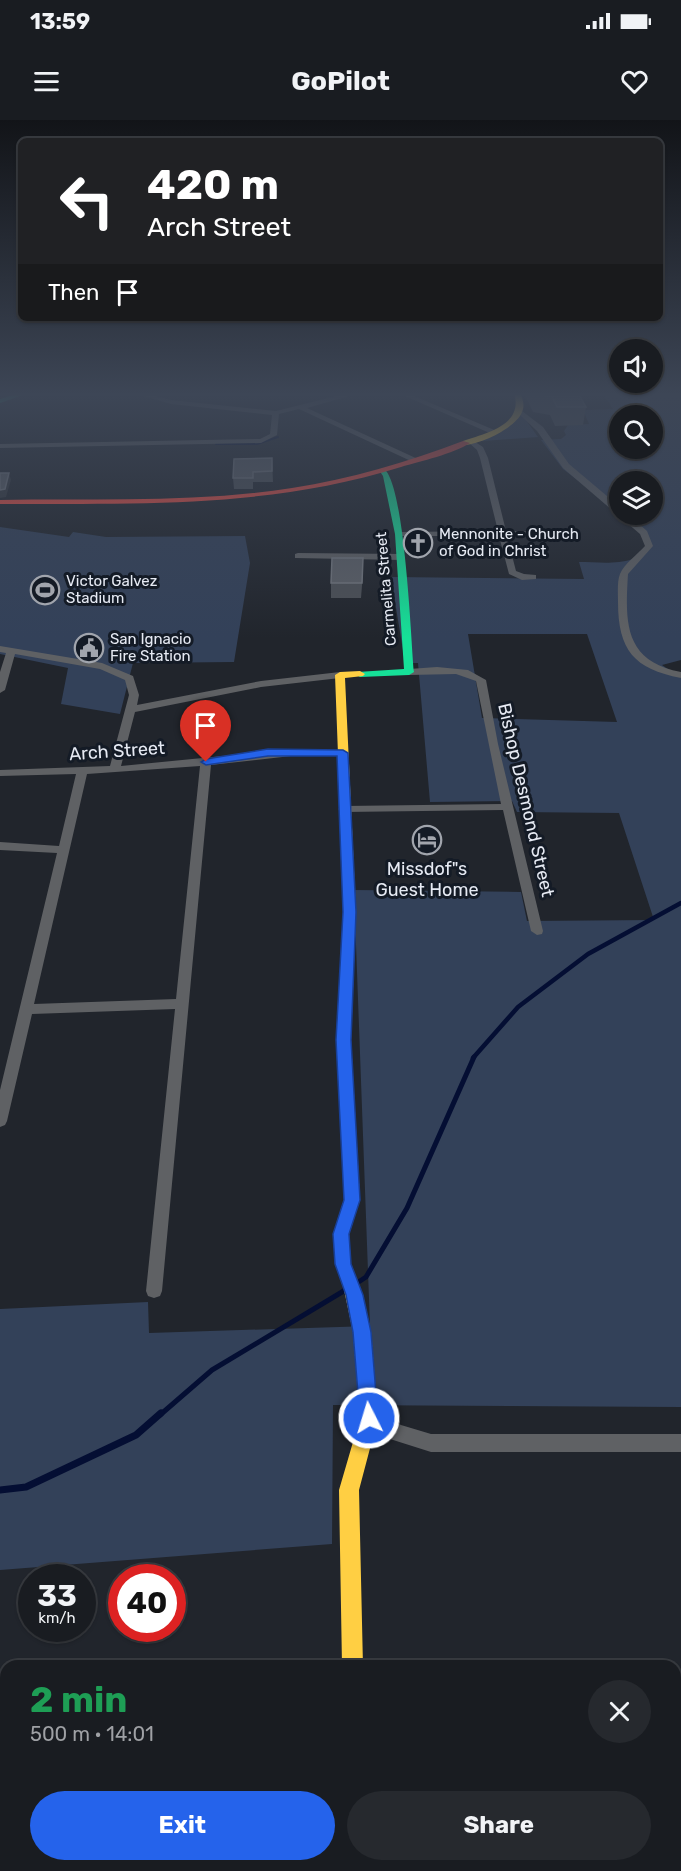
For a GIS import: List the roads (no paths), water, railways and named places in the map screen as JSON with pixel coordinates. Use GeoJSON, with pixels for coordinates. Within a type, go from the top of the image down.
{"type":"FeatureCollection","features":[{"type":"Feature","properties":{"kind":"street"},"geometry":{"type":"LineString","coordinates":[[0,502],[225,498],[319,486],[364,475]]}},
{"type":"Feature","properties":{"kind":"street","name":"Carmelita Street"},"geometry":{"type":"LineString","coordinates":[[386,475],[399,534],[409,672]]}},
{"type":"Feature","properties":{"kind":"street"},"geometry":{"type":"LineString","coordinates":[[488,475],[512,572],[522,577],[533,577]]}},
{"type":"Feature","properties":{"kind":"street"},"geometry":{"type":"LineString","coordinates":[[576,475],[609,503]]}},
{"type":"Feature","properties":{"kind":"street"},"geometry":{"type":"LineString","coordinates":[[635,525],[644,533],[650,546],[624,574],[623,626],[628,643],[643,663],[681,675]]}},
{"type":"Feature","properties":{"kind":"street"},"geometry":{"type":"LineString","coordinates":[[399,534],[559,532]]}},
{"type":"Feature","properties":{"kind":"street"},"geometry":{"type":"LineString","coordinates":[[298,556],[401,557]]}},
{"type":"Feature","properties":{"kind":"street"},"geometry":{"type":"LineString","coordinates":[[0,649],[119,671],[129,678],[133,685],[132,709],[116,769]]}},
{"type":"Feature","properties":{"kind":"street"},"geometry":{"type":"LineString","coordinates":[[0,690],[11,651]]}},
{"type":"Feature","properties":{"kind":"street","name":"Bishop Desmond Street"},"geometry":{"type":"LineString","coordinates":[[409,672],[460,671],[473,674],[481,680],[490,741],[537,931]]}},
{"type":"Feature","properties":{"kind":"street"},"geometry":{"type":"LineString","coordinates":[[132,709],[221,693],[282,678],[409,672]]}},
{"type":"Feature","properties":{"kind":"street"},"geometry":{"type":"LineString","coordinates":[[340,675],[350,912],[344,1040],[352,1200],[341,1234],[343,1264],[355,1295],[362,1332],[369,1418],[349,1490],[353,1660]]}},
{"type":"Feature","properties":{"kind":"street","name":"Arch Street"},"geometry":{"type":"LineString","coordinates":[[0,773],[116,769],[206,762],[268,753],[343,753]]}},
{"type":"Feature","properties":{"kind":"street"},"geometry":{"type":"LineString","coordinates":[[154,1291],[206,762]]}},
{"type":"Feature","properties":{"kind":"street"},"geometry":{"type":"LineString","coordinates":[[0,1121],[82,771]]}},
{"type":"Feature","properties":{"kind":"street"},"geometry":{"type":"LineString","coordinates":[[344,809],[508,807]]}},
{"type":"Feature","properties":{"kind":"street"},"geometry":{"type":"LineString","coordinates":[[0,846],[64,850]]}},
{"type":"Feature","properties":{"kind":"street"},"geometry":{"type":"LineString","coordinates":[[27,1009],[183,1004]]}},
{"type":"Feature","properties":{"kind":"street"},"geometry":{"type":"LineString","coordinates":[[369,1418],[397,1434],[431,1443],[681,1443]]}},
{"type":"Feature","properties":{"kind":"waterway"},"geometry":{"type":"LineString","coordinates":[[473,1058],[518,1007],[588,954],[681,903]]}},
{"type":"Feature","properties":{"kind":"waterway"},"geometry":{"type":"LineString","coordinates":[[357,1283],[366,1277],[407,1208],[474,1057]]}},
{"type":"Feature","properties":{"kind":"waterway"},"geometry":{"type":"LineString","coordinates":[[160,1415],[212,1370],[347,1289]]}},
{"type":"Feature","properties":{"kind":"waterway"},"geometry":{"type":"LineString","coordinates":[[0,1490],[26,1487],[136,1435],[161,1413]]}},
{"type":"Feature","properties":{"kind":"place","name":"Mennonite - Church of God in Christ"},"geometry":{"type":"Point","coordinates":[418,543]}},
{"type":"Feature","properties":{"kind":"place","name":"Victor Galvez Stadium"},"geometry":{"type":"Point","coordinates":[45,590]}},
{"type":"Feature","properties":{"kind":"place","name":"San Ignacio Fire Station"},"geometry":{"type":"Point","coordinates":[89,648]}},
{"type":"Feature","properties":{"kind":"place","name":"Missdof\"s Guest Home"},"geometry":{"type":"Point","coordinates":[427,840]}}]}
